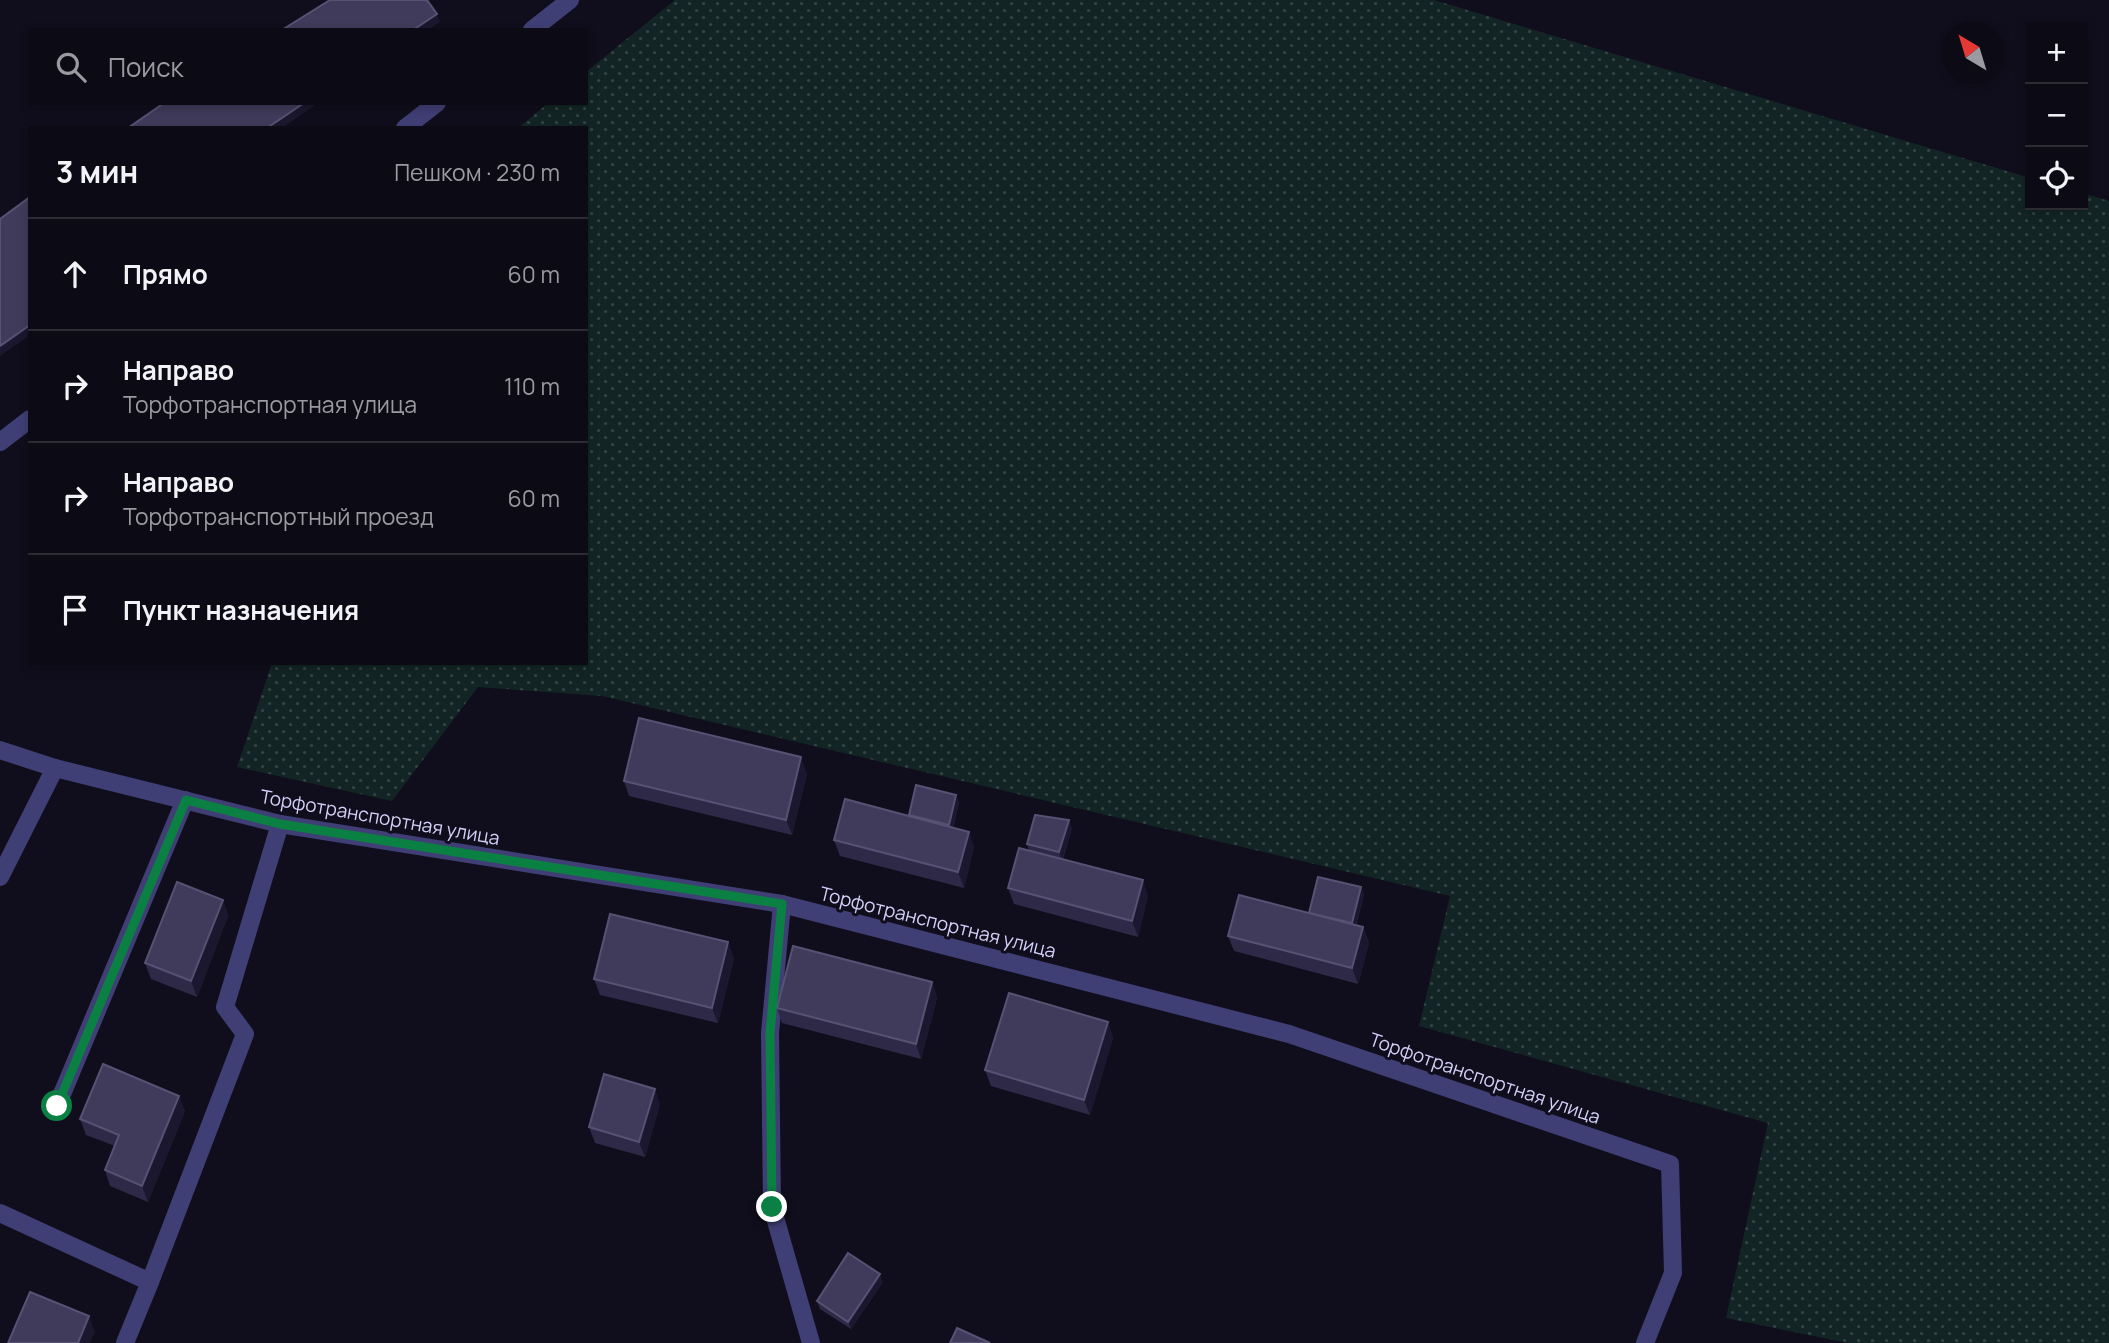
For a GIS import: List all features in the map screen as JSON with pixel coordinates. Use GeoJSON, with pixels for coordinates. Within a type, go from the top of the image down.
{"type":"FeatureCollection","features":[{"type":"Feature","properties":{"kind":"street"},"geometry":{"type":"LineString","coordinates":[[535,28],[570,0]]}},
{"type":"Feature","properties":{"kind":"street"},"geometry":{"type":"LineString","coordinates":[[408,126],[434,105]]}},
{"type":"Feature","properties":{"kind":"street"},"geometry":{"type":"LineString","coordinates":[[0,442],[28,421]]}},
{"type":"Feature","properties":{"kind":"street","name":"Торфотранспортная улица"},"geometry":{"type":"LineString","coordinates":[[0,750],[55,768],[280,824],[782,904],[1289,1034],[1670,1164],[1673,1273],[1645,1343]]}},
{"type":"Feature","properties":{"kind":"street"},"geometry":{"type":"LineString","coordinates":[[0,877],[55,768]]}},
{"type":"Feature","properties":{"kind":"street"},"geometry":{"type":"LineString","coordinates":[[57,1106],[186,800]]}},
{"type":"Feature","properties":{"kind":"street"},"geometry":{"type":"LineString","coordinates":[[125,1343],[245,1034],[225,1006],[280,824]]}},
{"type":"Feature","properties":{"kind":"street"},"geometry":{"type":"LineString","coordinates":[[782,904],[770,1033],[772,1207],[811,1343]]}},
{"type":"Feature","properties":{"kind":"street"},"geometry":{"type":"LineString","coordinates":[[0,1213],[150,1282]]}},
{"type":"Feature","properties":{"kind":"green space"},"geometry":{"type":"Polygon","coordinates":[[[675,0],[1434,0],[2025,177],[2025,210],[2088,210],[2088,195],[2109,201],[2109,1343],[1848,1343],[1726,1318],[1768,1123],[1419,1026],[1450,896],[602,696],[478,687],[392,801],[237,767],[271,665],[588,665],[588,126],[520,126],[546,105],[588,105],[588,70],[675,0]]]}},
{"type":"Feature","properties":{"kind":"building"},"geometry":{"type":"Polygon","coordinates":[[[330,0],[427,0],[437,14],[416,28],[285,28],[330,0]]]}},
{"type":"Feature","properties":{"kind":"building"},"geometry":{"type":"Polygon","coordinates":[[[161,105],[301,105],[270,126],[131,126],[161,105]]]}},
{"type":"Feature","properties":{"kind":"building"},"geometry":{"type":"Polygon","coordinates":[[[28,198],[28,326],[0,346],[0,219],[28,198]]]}},
{"type":"Feature","properties":{"kind":"building"},"geometry":{"type":"Polygon","coordinates":[[[639,718],[801,757],[786,820],[624,781],[639,718]]]}},
{"type":"Feature","properties":{"kind":"building"},"geometry":{"type":"Polygon","coordinates":[[[916,785],[956,795],[949,825],[909,815],[916,785]]]}},
{"type":"Feature","properties":{"kind":"building"},"geometry":{"type":"Polygon","coordinates":[[[845,799],[969,832],[958,872],[834,840],[845,799]]]}},
{"type":"Feature","properties":{"kind":"building"},"geometry":{"type":"Polygon","coordinates":[[[1035,815],[1069,820],[1059,852],[1027,844],[1035,815]]]}},
{"type":"Feature","properties":{"kind":"building"},"geometry":{"type":"Polygon","coordinates":[[[1019,848],[1143,880],[1132,921],[1008,888],[1019,848]]]}},
{"type":"Feature","properties":{"kind":"building"},"geometry":{"type":"Polygon","coordinates":[[[1318,877],[1361,887],[1352,923],[1309,913],[1318,877]]]}},
{"type":"Feature","properties":{"kind":"building"},"geometry":{"type":"Polygon","coordinates":[[[177,882],[223,900],[191,981],[145,963],[177,882]]]}},
{"type":"Feature","properties":{"kind":"building"},"geometry":{"type":"Polygon","coordinates":[[[1239,895],[1363,927],[1352,968],[1228,936],[1239,895]]]}},
{"type":"Feature","properties":{"kind":"building"},"geometry":{"type":"Polygon","coordinates":[[[610,914],[728,942],[712,1008],[594,979],[610,914]]]}},
{"type":"Feature","properties":{"kind":"building"},"geometry":{"type":"Polygon","coordinates":[[[793,946],[932,982],[916,1044],[777,1008],[793,946]]]}},
{"type":"Feature","properties":{"kind":"building"},"geometry":{"type":"Polygon","coordinates":[[[1009,993],[1108,1022],[1084,1100],[985,1070],[1009,993]]]}},
{"type":"Feature","properties":{"kind":"building"},"geometry":{"type":"Polygon","coordinates":[[[103,1064],[179,1096],[142,1186],[105,1170],[119,1135],[80,1119],[103,1064]]]}},
{"type":"Feature","properties":{"kind":"building"},"geometry":{"type":"Polygon","coordinates":[[[604,1074],[655,1089],[639,1142],[589,1127],[604,1074]]]}},
{"type":"Feature","properties":{"kind":"building"},"geometry":{"type":"Polygon","coordinates":[[[848,1253],[880,1274],[848,1322],[817,1301],[848,1253]]]}},
{"type":"Feature","properties":{"kind":"building"},"geometry":{"type":"Polygon","coordinates":[[[30,1292],[89,1316],[78,1343],[8,1343],[30,1292]]]}},
{"type":"Feature","properties":{"kind":"building"},"geometry":{"type":"Polygon","coordinates":[[[957,1328],[990,1343],[950,1343],[957,1328]]]}},
{"type":"Feature","properties":{"kind":"route"},"geometry":{"type":"LineString","coordinates":[[57,1106],[186,800],[280,824],[782,904],[770,1033],[772,1207]]}}]}
